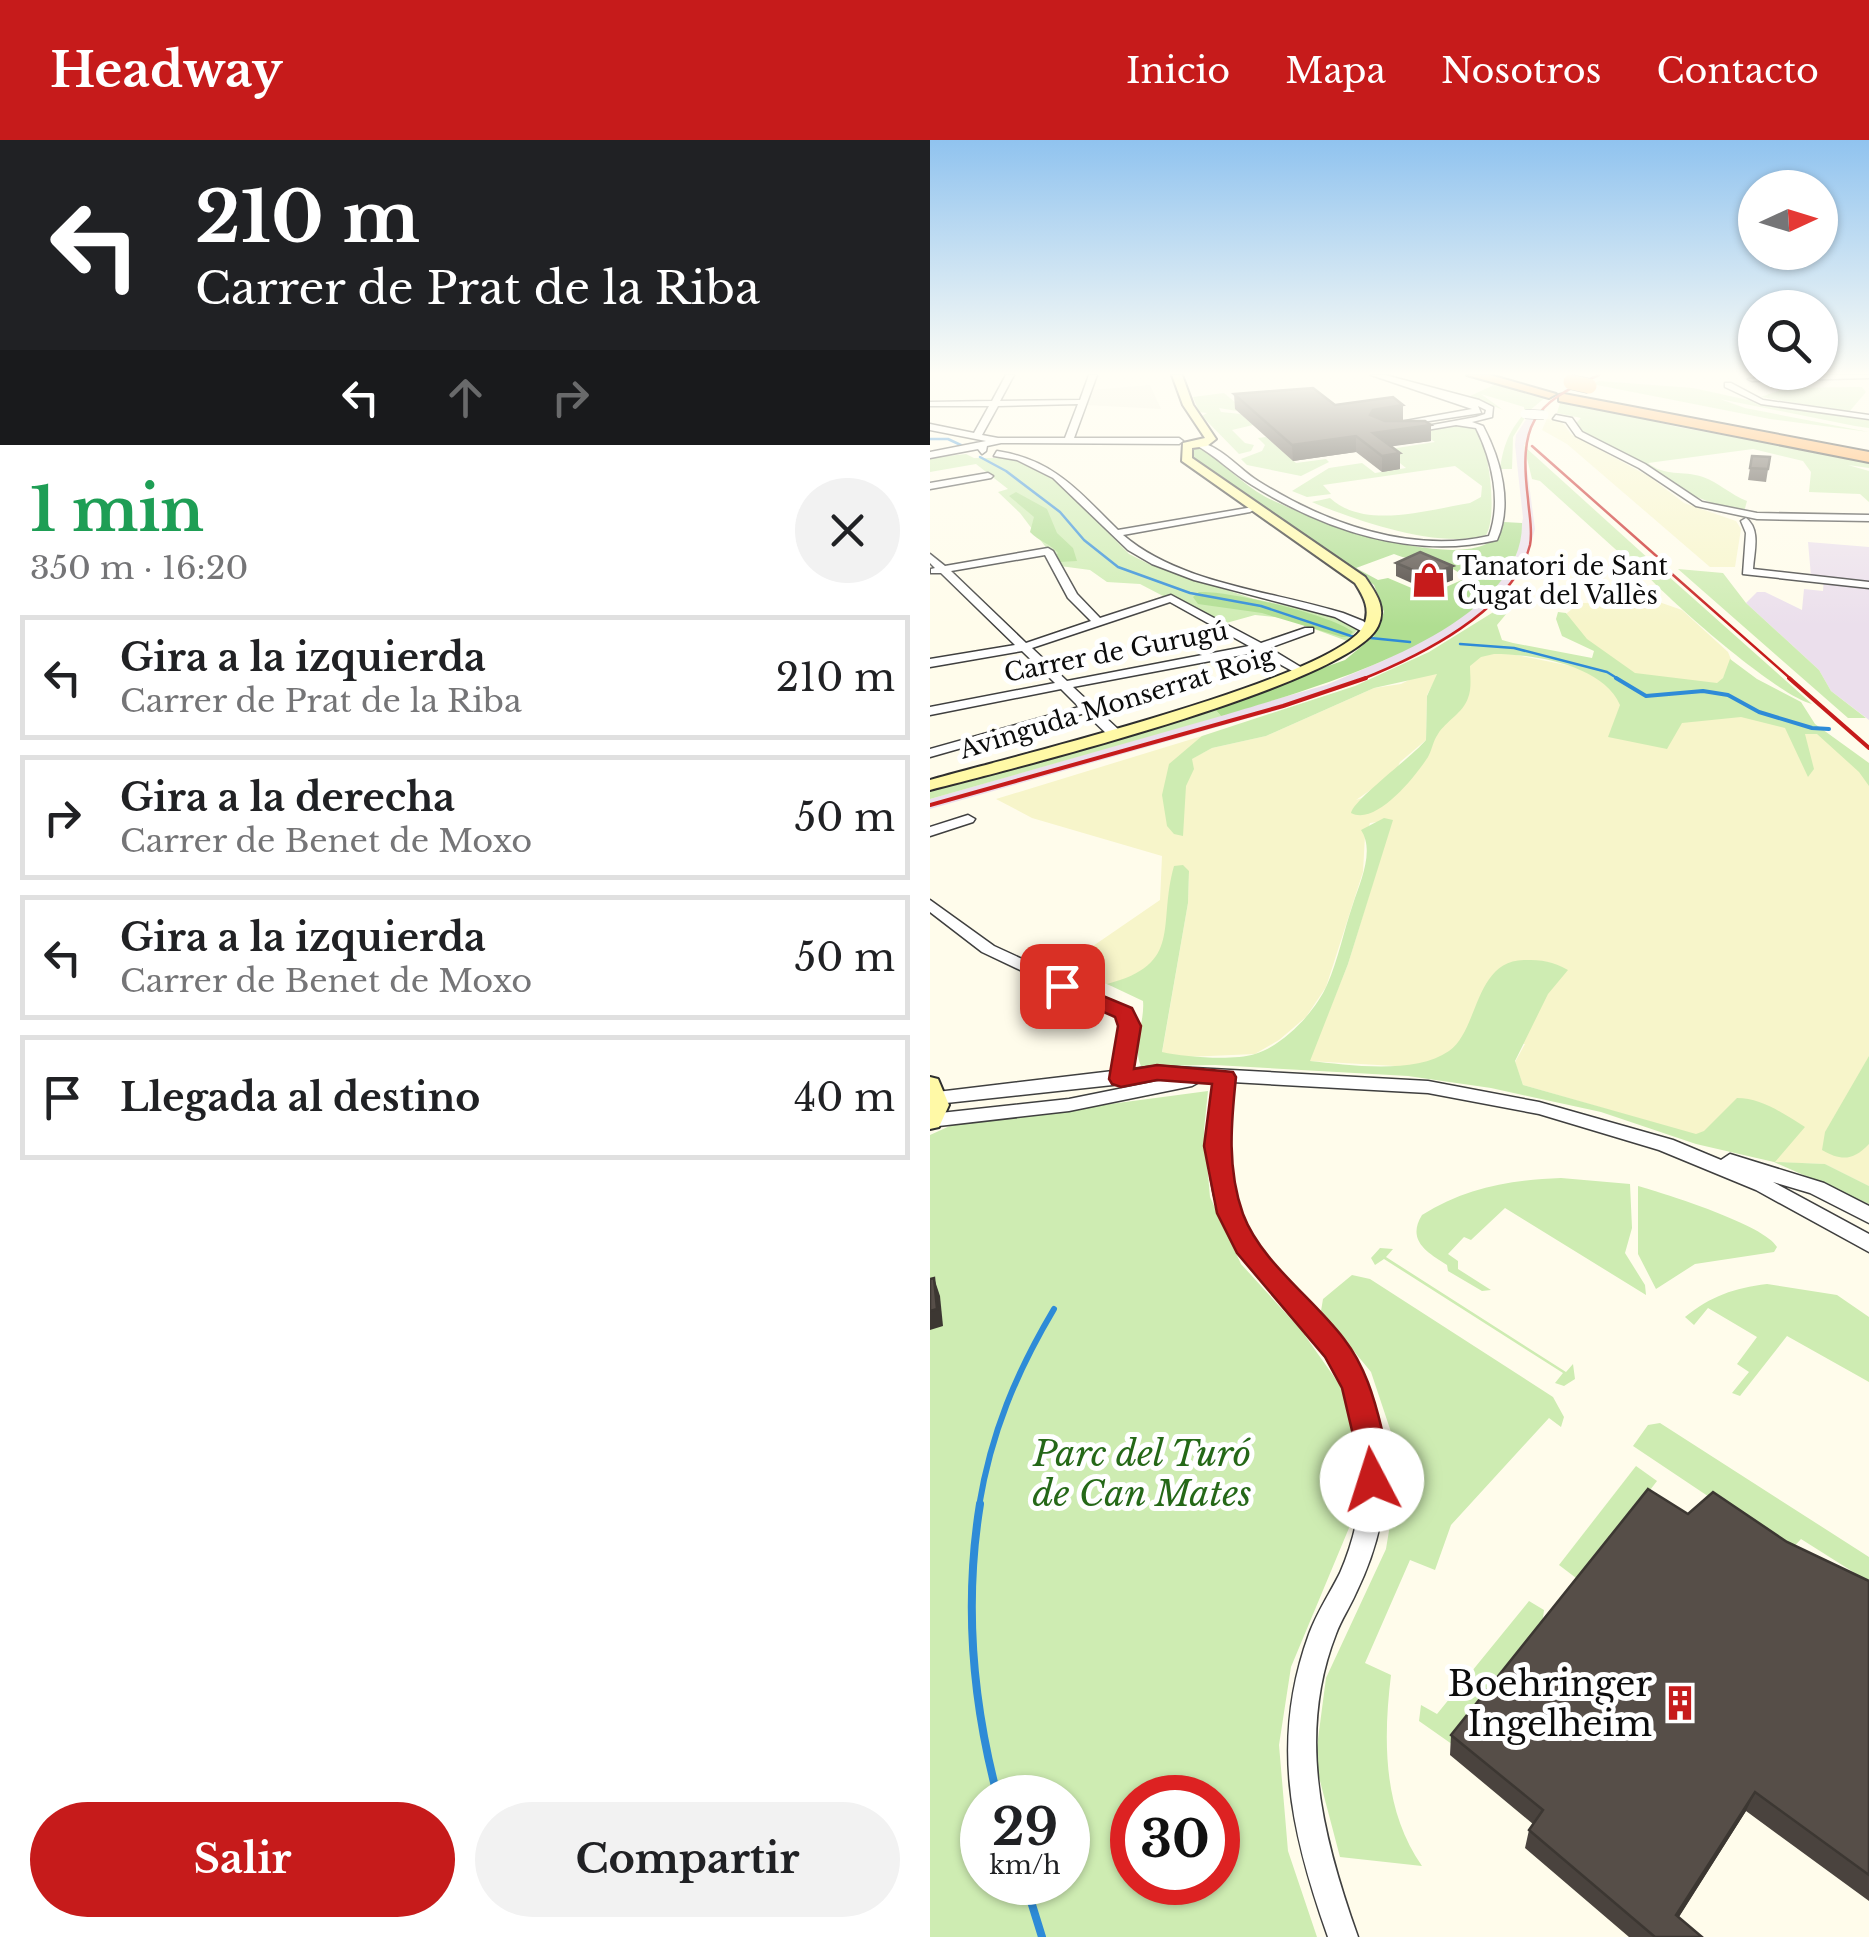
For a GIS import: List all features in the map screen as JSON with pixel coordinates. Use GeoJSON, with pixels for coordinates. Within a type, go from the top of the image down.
{"type":"FeatureCollection","features":[{"type":"Feature","properties":{"kind":"street"},"geometry":{"type":"LineString","coordinates":[[1036,459],[1072,486],[1132,548],[1178,572],[1362,622],[1364,636]]}},
{"type":"Feature","properties":{"kind":"street"},"geometry":{"type":"LineString","coordinates":[[1188,459],[1187,462],[1250,508],[1345,568],[1362,583],[1374,603],[1364,636]]}},
{"type":"Feature","properties":{"kind":"street"},"geometry":{"type":"LineString","coordinates":[[1224,459],[1250,480],[1319,516],[1430,544],[1460,546],[1496,534],[1499,520],[1494,459]]}},
{"type":"Feature","properties":{"kind":"street"},"geometry":{"type":"LineString","coordinates":[[1628,459],[1685,497],[1754,521],[1865,514]]}},
{"type":"Feature","properties":{"kind":"street"},"geometry":{"type":"LineString","coordinates":[[930,486],[988,476]]}},
{"type":"Feature","properties":{"kind":"street"},"geometry":{"type":"LineString","coordinates":[[1118,533],[1250,508]]}},
{"type":"Feature","properties":{"kind":"street"},"geometry":{"type":"LineString","coordinates":[[1754,521],[1747,572],[1869,585]]}},
{"type":"Feature","properties":{"kind":"street"},"geometry":{"type":"LineString","coordinates":[[935,571],[1044,550],[1072,596],[1099,623]]}},
{"type":"Feature","properties":{"kind":"street"},"geometry":{"type":"LineString","coordinates":[[930,558],[935,571],[1026,648],[1114,733]]}},
{"type":"Feature","properties":{"kind":"street"},"geometry":{"type":"LineString","coordinates":[[930,663],[1026,648],[1174,599],[1298,669]]}},
{"type":"Feature","properties":{"kind":"street"},"geometry":{"type":"LineString","coordinates":[[1333,612],[1374,603]]}},
{"type":"Feature","properties":{"kind":"street","name":"Carrer de Gurugú"},"geometry":{"type":"LineString","coordinates":[[930,711],[1259,648],[1309,630]]}},
{"type":"Feature","properties":{"kind":"street","name":"Avinguda Monserrat Roig"},"geometry":{"type":"LineString","coordinates":[[930,786],[1270,685],[1339,656],[1364,636]]}},
{"type":"Feature","properties":{"kind":"street"},"geometry":{"type":"LineString","coordinates":[[930,753],[1088,708]]}},
{"type":"Feature","properties":{"kind":"street"},"geometry":{"type":"LineString","coordinates":[[930,832],[968,819]]}},
{"type":"Feature","properties":{"kind":"street"},"geometry":{"type":"LineString","coordinates":[[930,905],[988,949],[1124,1013],[1130,1026],[1121,1079]]}},
{"type":"Feature","properties":{"kind":"street"},"geometry":{"type":"LineString","coordinates":[[932,1106],[1157,1072],[1428,1087],[1570,1116],[1794,1179],[1869,1215]]}},
{"type":"Feature","properties":{"kind":"street"},"geometry":{"type":"LineString","coordinates":[[932,1106],[1069,1104],[1214,1077]]}},
{"type":"Feature","properties":{"kind":"street"},"geometry":{"type":"LineString","coordinates":[[1214,1077],[1217,1146],[1230,1213],[1246,1246],[1335,1349],[1356,1386],[1373,1452],[1370,1511],[1362,1549],[1323,1632],[1306,1690],[1299,1745],[1303,1809],[1320,1878],[1342,1937]]}},
{"type":"Feature","properties":{"kind":"street"},"geometry":{"type":"LineString","coordinates":[[1666,1145],[1763,1185],[1869,1244]]}},
{"type":"Feature","properties":{"kind":"shaded area"},"geometry":{"type":"Polygon","coordinates":[[[1517,459],[1526,459],[1535,529],[1518,576],[1454,635],[1373,676],[1281,709],[930,809],[930,799],[1326,685],[1385,660],[1440,631],[1500,581],[1516,556],[1523,518],[1517,459]]]}},
{"type":"Feature","properties":{"kind":"shaded area"},"geometry":{"type":"Polygon","coordinates":[[[1584,459],[1617,459],[1650,477],[1684,503],[1736,521],[1741,529],[1735,567],[1710,567],[1584,459]]]}},
{"type":"Feature","properties":{"kind":"shaded area"},"geometry":{"type":"Polygon","coordinates":[[[1808,542],[1869,547],[1869,720],[1831,691],[1819,670],[1746,603],[1757,592],[1765,592],[1802,610],[1804,589],[1823,591],[1824,578],[1811,576],[1808,542]]]}},
{"type":"Feature","properties":{"kind":"shaded area"},"geometry":{"type":"Polygon","coordinates":[[[1659,602],[1682,610],[1728,652],[1732,662],[1719,685],[1648,678],[1619,668],[1584,642],[1567,619],[1567,613],[1580,603],[1659,602]]]}},
{"type":"Feature","properties":{"kind":"shaded area"},"geometry":{"type":"Polygon","coordinates":[[[1496,651],[1581,668],[1680,721],[1720,715],[1753,716],[1819,733],[1855,764],[1869,782],[1869,1186],[1825,1164],[1774,1162],[1710,1139],[1523,1085],[1515,1062],[1525,1044],[1466,1042],[1445,1060],[1412,1067],[1309,1061],[1348,964],[1392,820],[1370,823],[1365,835],[1363,872],[1326,987],[1306,1017],[1255,1054],[1186,1057],[1162,1053],[1188,903],[1189,871],[1164,955],[1150,973],[1112,986],[1061,968],[1160,900],[1162,856],[1032,818],[996,799],[1202,736],[1210,737],[1187,752],[1179,807],[1191,759],[1212,748],[1266,736],[1374,688],[1401,684],[1419,675],[1438,674],[1427,695],[1426,740],[1400,762],[1395,773],[1356,800],[1404,784],[1467,664],[1475,657],[1496,651]]]}},
{"type":"Feature","properties":{"kind":"green space"},"geometry":{"type":"Polygon","coordinates":[[[930,459],[1013,459],[1060,483],[1129,554],[1151,565],[1254,599],[1339,616],[1359,628],[1347,641],[1284,618],[1255,615],[1219,625],[1140,584],[1107,582],[1090,570],[1060,566],[1020,513],[998,492],[1008,489],[976,464],[930,472],[930,459]]]}},
{"type":"Feature","properties":{"kind":"green space"},"geometry":{"type":"Polygon","coordinates":[[[1193,459],[1216,459],[1264,496],[1285,506],[1393,542],[1432,549],[1466,549],[1492,541],[1504,522],[1522,523],[1513,562],[1487,596],[1450,626],[1353,673],[1221,716],[1213,707],[1345,660],[1374,636],[1384,612],[1374,585],[1256,508],[1193,459]],[[1394,554],[1356,568],[1378,580],[1388,578],[1428,595],[1464,579],[1443,565],[1394,554]]]}},
{"type":"Feature","properties":{"kind":"green space"},"geometry":{"type":"Polygon","coordinates":[[[1241,459],[1329,462],[1301,476],[1247,465],[1241,459]]]}},
{"type":"Feature","properties":{"kind":"green space"},"geometry":{"type":"Polygon","coordinates":[[[1395,459],[1486,459],[1491,512],[1486,535],[1467,539],[1422,536],[1312,502],[1330,498],[1360,513],[1397,515],[1470,503],[1481,497],[1482,486],[1455,466],[1323,485],[1331,494],[1307,497],[1292,491],[1329,468],[1362,463],[1375,473],[1406,468],[1395,459]]]}},
{"type":"Feature","properties":{"kind":"green space"},"geometry":{"type":"Polygon","coordinates":[[[1502,459],[1512,459],[1512,469],[1500,469],[1502,459]]]}},
{"type":"Feature","properties":{"kind":"green space"},"geometry":{"type":"Polygon","coordinates":[[[1527,459],[1538,459],[1650,560],[1624,557],[1540,481],[1532,479],[1527,459]]]}},
{"type":"Feature","properties":{"kind":"green space"},"geometry":{"type":"Polygon","coordinates":[[[1627,459],[1679,459],[1648,463],[1661,470],[1714,482],[1747,501],[1744,512],[1700,498],[1627,459]]]}},
{"type":"Feature","properties":{"kind":"green space"},"geometry":{"type":"Polygon","coordinates":[[[1794,459],[1869,461],[1869,468],[1848,465],[1869,471],[1869,502],[1860,494],[1809,492],[1811,472],[1803,461],[1794,459]]]}},
{"type":"Feature","properties":{"kind":"green space"},"geometry":{"type":"Polygon","coordinates":[[[1016,492],[1047,509],[1057,533],[1073,548],[1077,561],[1059,562],[1054,557],[1058,553],[1030,532],[1034,517],[1009,496],[1016,492]]]}},
{"type":"Feature","properties":{"kind":"green space"},"geometry":{"type":"Polygon","coordinates":[[[1658,567],[1812,704],[1774,683],[1723,644],[1640,568],[1658,567]]]}},
{"type":"Feature","properties":{"kind":"green space"},"geometry":{"type":"Polygon","coordinates":[[[1678,569],[1723,573],[1746,603],[1819,670],[1831,691],[1866,718],[1848,718],[1678,569]]]}},
{"type":"Feature","properties":{"kind":"green space"},"geometry":{"type":"Polygon","coordinates":[[[1199,592],[1279,605],[1324,618],[1353,632],[1342,637],[1262,613],[1198,604],[1193,597],[1199,592]]]}},
{"type":"Feature","properties":{"kind":"green space"},"geometry":{"type":"Polygon","coordinates":[[[1508,603],[1512,607],[1497,625],[1502,640],[1513,643],[1592,658],[1594,651],[1562,636],[1556,619],[1558,612],[1566,613],[1587,639],[1635,673],[1717,683],[1730,659],[1757,679],[1801,702],[1815,724],[1869,763],[1869,786],[1817,734],[1805,734],[1814,769],[1808,777],[1785,728],[1741,717],[1682,723],[1667,749],[1608,737],[1620,705],[1599,680],[1565,664],[1494,654],[1481,657],[1470,666],[1466,703],[1438,734],[1414,776],[1372,813],[1351,813],[1362,798],[1426,740],[1427,696],[1437,674],[1374,688],[1266,736],[1212,748],[1192,759],[1194,769],[1186,786],[1183,836],[1174,834],[1167,826],[1162,795],[1169,764],[1202,736],[1355,686],[1429,652],[1508,603]]]}},
{"type":"Feature","properties":{"kind":"green space"},"geometry":{"type":"Polygon","coordinates":[[[1213,707],[1221,716],[930,799],[930,788],[1213,707]]]}},
{"type":"Feature","properties":{"kind":"green space"},"geometry":{"type":"Polygon","coordinates":[[[1384,818],[1393,820],[1348,964],[1310,1061],[1400,1066],[1435,1058],[1459,1041],[1495,972],[1508,963],[1524,960],[1552,963],[1568,970],[1548,994],[1515,1061],[1523,1085],[1696,1134],[1704,1131],[1737,1098],[1755,1101],[1805,1127],[1775,1162],[1825,1164],[1869,1186],[1869,1204],[1774,1162],[1696,1144],[1601,1112],[1491,1088],[1408,1076],[1215,1065],[1141,1066],[1138,1051],[1143,1001],[1107,984],[1148,966],[1158,954],[1174,866],[1183,865],[1189,871],[1188,903],[1162,1052],[1208,1057],[1255,1054],[1287,1035],[1322,995],[1365,867],[1367,847],[1361,830],[1384,818]]]}},
{"type":"Feature","properties":{"kind":"green space"},"geometry":{"type":"Polygon","coordinates":[[[1869,1056],[1869,1144],[1858,1154],[1835,1156],[1822,1150],[1825,1132],[1869,1056]]]}},
{"type":"Feature","properties":{"kind":"green space","name":"Parc del Turó de Can Mates"},"geometry":{"type":"Polygon","coordinates":[[[1208,1091],[1204,1130],[1210,1197],[1241,1264],[1301,1330],[1342,1388],[1356,1445],[1354,1516],[1291,1667],[1279,1745],[1288,1851],[1317,1937],[930,1937],[930,1135],[952,1125],[1208,1091]]]}},
{"type":"Feature","properties":{"kind":"green space"},"geometry":{"type":"Polygon","coordinates":[[[1561,1178],[1630,1184],[1632,1228],[1625,1253],[1645,1285],[1646,1295],[1505,1208],[1471,1240],[1464,1237],[1448,1254],[1458,1261],[1458,1269],[1491,1290],[1482,1291],[1448,1271],[1447,1265],[1418,1239],[1416,1232],[1422,1215],[1455,1198],[1506,1183],[1561,1178]]]}},
{"type":"Feature","properties":{"kind":"green space"},"geometry":{"type":"Polygon","coordinates":[[[1638,1186],[1735,1220],[1769,1238],[1777,1247],[1774,1252],[1695,1264],[1656,1289],[1638,1254],[1638,1186]]]}},
{"type":"Feature","properties":{"kind":"green space"},"geometry":{"type":"Polygon","coordinates":[[[1380,1248],[1393,1249],[1386,1257],[1566,1372],[1573,1364],[1575,1379],[1564,1386],[1555,1383],[1563,1373],[1384,1259],[1375,1265],[1371,1258],[1380,1248]]]}},
{"type":"Feature","properties":{"kind":"green space"},"geometry":{"type":"Polygon","coordinates":[[[1352,1275],[1370,1279],[1553,1397],[1564,1417],[1561,1427],[1549,1418],[1451,1525],[1435,1570],[1410,1560],[1365,1663],[1391,1675],[1389,1774],[1400,1822],[1422,1866],[1340,1857],[1315,1762],[1326,1678],[1386,1549],[1396,1488],[1391,1432],[1371,1372],[1321,1311],[1323,1299],[1352,1275]]]}},
{"type":"Feature","properties":{"kind":"green space"},"geometry":{"type":"Polygon","coordinates":[[[1767,1284],[1837,1295],[1869,1317],[1869,1382],[1787,1336],[1740,1396],[1732,1393],[1749,1372],[1737,1364],[1757,1337],[1708,1308],[1694,1325],[1685,1317],[1723,1294],[1767,1284]]]}},
{"type":"Feature","properties":{"kind":"green space"},"geometry":{"type":"Polygon","coordinates":[[[1660,1423],[1869,1557],[1869,1582],[1801,1539],[1790,1551],[1633,1446],[1648,1425],[1660,1423]]]}},
{"type":"Feature","properties":{"kind":"green space"},"geometry":{"type":"Polygon","coordinates":[[[1636,1466],[1657,1481],[1580,1581],[1559,1565],[1636,1466]]]}},
{"type":"Feature","properties":{"kind":"green space"},"geometry":{"type":"Polygon","coordinates":[[[1529,1601],[1544,1610],[1543,1618],[1552,1626],[1456,1747],[1419,1721],[1421,1705],[1437,1714],[1529,1601]]]}},
{"type":"Feature","properties":{"kind":"building"},"geometry":{"type":"Polygon","coordinates":[[[1752,459],[1770,459],[1768,469],[1750,468],[1752,459]]]}},
{"type":"Feature","properties":{"kind":"building"},"geometry":{"type":"Polygon","coordinates":[[[1420,552],[1453,566],[1427,576],[1396,563],[1420,552]]]}},
{"type":"Feature","properties":{"kind":"building"},"geometry":{"type":"Polygon","coordinates":[[[934,1278],[937,1309],[930,1311],[930,1279],[934,1278]]]}},
{"type":"Feature","properties":{"kind":"building","name":"Boehringer Ingelheim"},"geometry":{"type":"Polygon","coordinates":[[[1648,1489],[1688,1514],[1713,1492],[1787,1542],[1869,1581],[1869,1875],[1755,1792],[1676,1915],[1702,1937],[1655,1937],[1529,1830],[1543,1810],[1451,1735],[1648,1489]]]}},
{"type":"Feature","properties":{"kind":"waterway"},"geometry":{"type":"LineString","coordinates":[[983,459],[1060,512],[1084,540],[1118,567],[1190,593],[1261,606],[1351,636],[1410,642]]}},
{"type":"Feature","properties":{"kind":"waterway"},"geometry":{"type":"LineString","coordinates":[[1460,644],[1514,648],[1607,672],[1620,680]]}},
{"type":"Feature","properties":{"kind":"waterway"},"geometry":{"type":"LineString","coordinates":[[1616,678],[1646,696],[1703,691],[1728,695],[1759,712],[1812,728],[1829,729]]}},
{"type":"Feature","properties":{"kind":"waterway"},"geometry":{"type":"LineString","coordinates":[[979,1506],[990,1453],[1007,1404],[1054,1309]]}},
{"type":"Feature","properties":{"kind":"waterway"},"geometry":{"type":"LineString","coordinates":[[980,1504],[972,1578],[973,1652],[992,1775]]}},
{"type":"Feature","properties":{"kind":"waterway"},"geometry":{"type":"LineString","coordinates":[[1032,1905],[1042,1937]]}},
{"type":"Feature","properties":{"kind":"railway"},"geometry":{"type":"LineString","coordinates":[[1360,680],[1435,645],[1484,611],[1504,591],[1520,569],[1530,545],[1526,459]]}},
{"type":"Feature","properties":{"kind":"railway"},"geometry":{"type":"LineString","coordinates":[[1547,459],[1662,561]]}},
{"type":"Feature","properties":{"kind":"railway"},"geometry":{"type":"LineString","coordinates":[[1664,567],[1792,680]]}},
{"type":"Feature","properties":{"kind":"railway"},"geometry":{"type":"LineString","coordinates":[[930,805],[1283,706],[1366,678]]}},
{"type":"Feature","properties":{"kind":"railway"},"geometry":{"type":"LineString","coordinates":[[1789,678],[1869,748]]}},
{"type":"Feature","properties":{"kind":"place","name":"Tanatori de Sant Cugat del Vallès"},"geometry":{"type":"Point","coordinates":[1429,580]}},
{"type":"Feature","properties":{"kind":"place","name":"Boehringer Ingelheim"},"geometry":{"type":"Point","coordinates":[1680,1703]}},
{"type":"Feature","properties":{"kind":"route"},"geometry":{"type":"LineString","coordinates":[[1062,986],[1124,1013],[1130,1026],[1121,1079],[1157,1072],[1224,1077],[1217,1146],[1230,1213],[1246,1246],[1335,1349],[1356,1386],[1373,1452],[1372,1480]]}}]}
